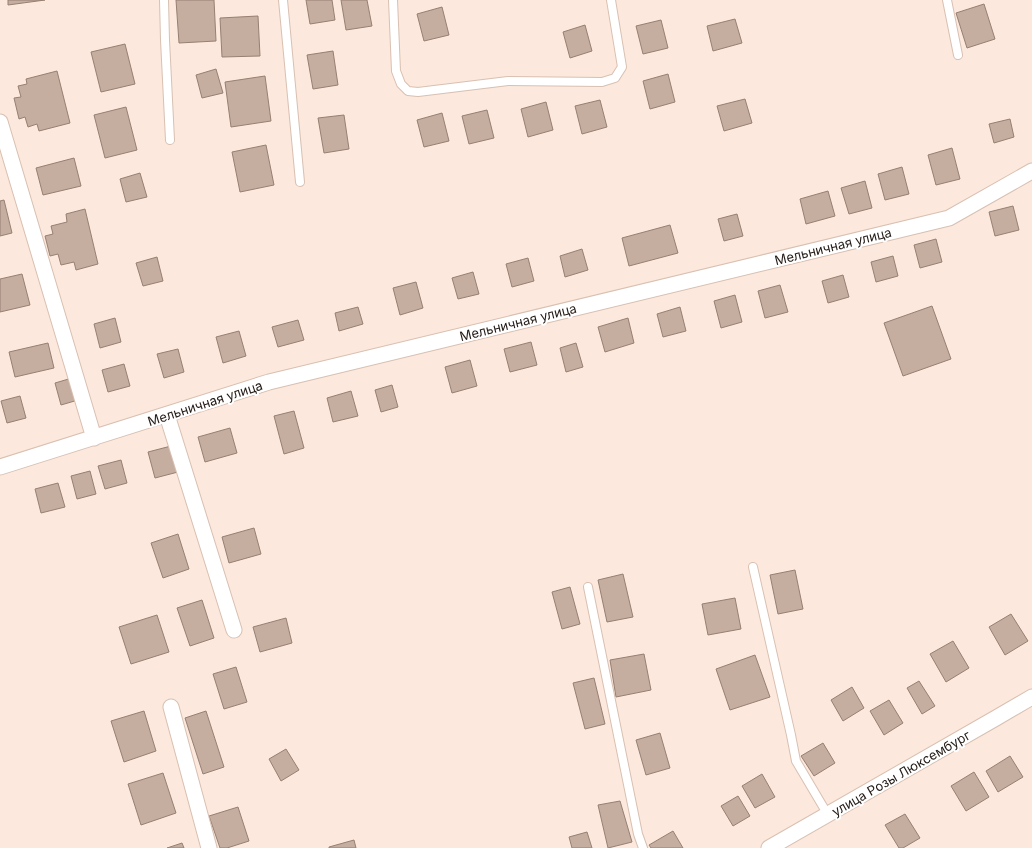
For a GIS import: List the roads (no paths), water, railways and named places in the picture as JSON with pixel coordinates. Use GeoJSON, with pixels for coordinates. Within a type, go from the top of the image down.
{"type":"FeatureCollection","features":[{"type":"Feature","properties":{"kind":"street"},"geometry":{"type":"LineString","coordinates":[[0,122],[94,438]]}},
{"type":"Feature","properties":{"kind":"street","name":"Мельничная улица"},"geometry":{"type":"LineString","coordinates":[[0,467],[269,382],[949,218],[1032,171]]}},
{"type":"Feature","properties":{"kind":"street"},"geometry":{"type":"LineString","coordinates":[[166,415],[234,630]]}},
{"type":"Feature","properties":{"kind":"street","name":"улица Розы Люксембург"},"geometry":{"type":"LineString","coordinates":[[769,848],[1032,697]]}},
{"type":"Feature","properties":{"kind":"street"},"geometry":{"type":"LineString","coordinates":[[171,707],[208,848]]}},
{"type":"Feature","properties":{"kind":"lane"},"geometry":{"type":"LineString","coordinates":[[164,0],[170,140]]}},
{"type":"Feature","properties":{"kind":"lane"},"geometry":{"type":"LineString","coordinates":[[283,0],[300,182]]}},
{"type":"Feature","properties":{"kind":"lane"},"geometry":{"type":"LineString","coordinates":[[393,0],[396,71],[401,84],[408,91],[418,92],[508,81],[602,82],[615,78],[622,67],[611,0]]}},
{"type":"Feature","properties":{"kind":"lane"},"geometry":{"type":"LineString","coordinates":[[947,0],[958,55]]}},
{"type":"Feature","properties":{"kind":"lane"},"geometry":{"type":"LineString","coordinates":[[753,567],[796,761],[828,815]]}},
{"type":"Feature","properties":{"kind":"lane"},"geometry":{"type":"LineString","coordinates":[[588,587],[638,834],[643,848]]}}]}
